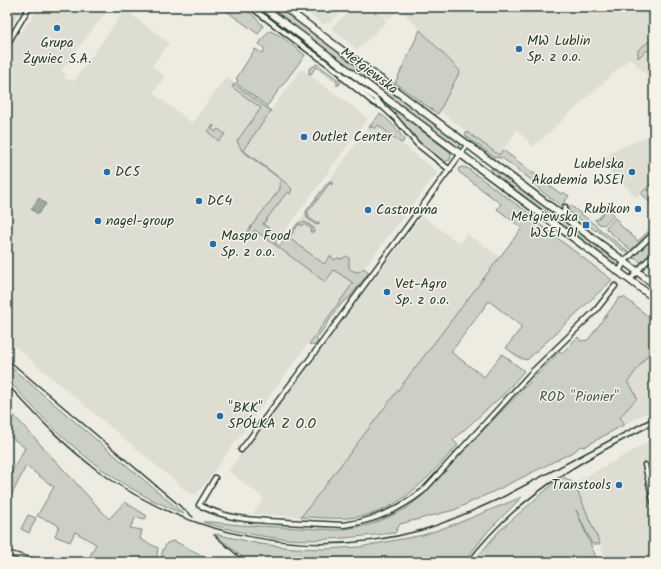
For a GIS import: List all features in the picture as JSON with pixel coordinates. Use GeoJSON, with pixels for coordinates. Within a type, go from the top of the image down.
{"type":"FeatureCollection","features":[{"type":"Feature","properties":{"kind":"main road","name":"Mełgiewska"},"geometry":{"type":"LineString","coordinates":[[263,7],[654,298]]}},
{"type":"Feature","properties":{"kind":"main road","name":"Mełgiewska"},"geometry":{"type":"LineString","coordinates":[[284,7],[654,284]]}},
{"type":"Feature","properties":{"kind":"main road"},"geometry":{"type":"LineString","coordinates":[[458,161],[467,159]]}},
{"type":"Feature","properties":{"kind":"main road"},"geometry":{"type":"LineString","coordinates":[[486,173],[486,165],[488,163],[495,165]]}},
{"type":"Feature","properties":{"kind":"street"},"geometry":{"type":"LineString","coordinates":[[7,45],[29,7]]}},
{"type":"Feature","properties":{"kind":"street","name":"Mełgiewska"},"geometry":{"type":"LineString","coordinates":[[251,7],[310,51],[374,103],[382,106],[396,119],[417,144],[450,170]]}},
{"type":"Feature","properties":{"kind":"street"},"geometry":{"type":"LineString","coordinates":[[241,450],[458,161],[468,144]]}},
{"type":"Feature","properties":{"kind":"street"},"geometry":{"type":"LineString","coordinates":[[450,170],[457,157],[461,155]]}},
{"type":"Feature","properties":{"kind":"street"},"geometry":{"type":"LineString","coordinates":[[619,272],[624,262],[654,232]]}},
{"type":"Feature","properties":{"kind":"street"},"geometry":{"type":"LineString","coordinates":[[630,280],[654,254]]}},
{"type":"Feature","properties":{"kind":"street"},"geometry":{"type":"LineString","coordinates":[[215,478],[199,505],[225,516],[243,519],[344,524],[358,523],[386,515],[406,504],[423,490],[532,372],[596,310],[615,286]]}},
{"type":"Feature","properties":{"kind":"street"},"geometry":{"type":"LineString","coordinates":[[645,465],[654,505]]}},
{"type":"Feature","properties":{"kind":"street"},"geometry":{"type":"LineString","coordinates":[[7,553],[37,562]]}},
{"type":"Feature","properties":{"kind":"shaded area"},"geometry":{"type":"Polygon","coordinates":[[[7,7],[24,7],[7,31],[7,7]]]}},
{"type":"Feature","properties":{"kind":"shaded area"},"geometry":{"type":"Polygon","coordinates":[[[40,7],[105,7],[108,9],[61,71],[66,75],[64,77],[68,80],[74,81],[125,10],[122,7],[131,7],[128,12],[169,43],[152,66],[165,76],[153,93],[192,123],[226,77],[271,110],[301,69],[368,118],[280,238],[260,223],[255,230],[325,282],[334,269],[353,283],[197,494],[190,494],[7,340],[7,51],[40,7]]]}},
{"type":"Feature","properties":{"kind":"shaded area"},"geometry":{"type":"Polygon","coordinates":[[[300,7],[323,7],[334,19],[324,25],[300,7]]]}},
{"type":"Feature","properties":{"kind":"shaded area"},"geometry":{"type":"Polygon","coordinates":[[[325,7],[347,7],[335,18],[325,7]]]}},
{"type":"Feature","properties":{"kind":"shaded area"},"geometry":{"type":"Polygon","coordinates":[[[354,7],[376,7],[387,21],[357,50],[331,28],[354,7]]]}},
{"type":"Feature","properties":{"kind":"shaded area"},"geometry":{"type":"Polygon","coordinates":[[[377,7],[654,7],[654,83],[630,58],[533,147],[517,130],[499,156],[440,111],[460,71],[400,9],[388,19],[377,7]]]}},
{"type":"Feature","properties":{"kind":"shaded area"},"geometry":{"type":"Polygon","coordinates":[[[373,121],[438,172],[354,281],[328,262],[324,266],[286,238],[373,121]]]}},
{"type":"Feature","properties":{"kind":"shaded area","name":"Lubelska Akademia WSEI"},"geometry":{"type":"Polygon","coordinates":[[[654,134],[654,180],[636,197],[603,164],[612,151],[654,134]]]}},
{"type":"Feature","properties":{"kind":"shaded area"},"geometry":{"type":"Polygon","coordinates":[[[39,198],[46,204],[38,214],[31,209],[39,198]]]}},
{"type":"Feature","properties":{"kind":"shaded area"},"geometry":{"type":"Polygon","coordinates":[[[422,216],[459,243],[467,234],[500,257],[301,517],[253,514],[264,498],[228,471],[422,216]]]}},
{"type":"Feature","properties":{"kind":"shaded area"},"geometry":{"type":"Polygon","coordinates":[[[654,346],[654,409],[625,424],[620,417],[637,398],[627,383],[654,346]]]}},
{"type":"Feature","properties":{"kind":"shaded area"},"geometry":{"type":"Polygon","coordinates":[[[654,439],[654,562],[606,562],[601,546],[574,483],[654,439]]]}},
{"type":"Feature","properties":{"kind":"green space"},"geometry":{"type":"Polygon","coordinates":[[[221,7],[242,7],[254,16],[263,26],[258,34],[221,7]]]}},
{"type":"Feature","properties":{"kind":"green space"},"geometry":{"type":"Polygon","coordinates":[[[255,7],[259,7],[395,108],[418,128],[450,152],[450,160],[444,162],[436,157],[389,108],[255,7]]]}},
{"type":"Feature","properties":{"kind":"green space"},"geometry":{"type":"Polygon","coordinates":[[[267,7],[281,7],[460,142],[460,146],[457,148],[267,7]]]}},
{"type":"Feature","properties":{"kind":"green space"},"geometry":{"type":"Polygon","coordinates":[[[420,30],[460,71],[438,114],[395,83],[420,30]]]}},
{"type":"Feature","properties":{"kind":"green space"},"geometry":{"type":"Polygon","coordinates":[[[270,31],[281,36],[305,55],[267,106],[236,83],[238,81],[236,79],[255,49],[262,53],[265,49],[259,44],[270,31]]]}},
{"type":"Feature","properties":{"kind":"green space"},"geometry":{"type":"Polygon","coordinates":[[[648,42],[654,47],[654,52],[652,54],[651,53],[653,51],[650,52],[647,50],[638,58],[638,50],[648,42]]]}},
{"type":"Feature","properties":{"kind":"green space"},"geometry":{"type":"Polygon","coordinates":[[[317,64],[341,82],[339,85],[336,85],[338,83],[316,67],[311,74],[309,74],[309,69],[317,64]]]}},
{"type":"Feature","properties":{"kind":"green space"},"geometry":{"type":"Polygon","coordinates":[[[234,84],[271,111],[243,150],[286,183],[292,189],[290,194],[287,192],[263,224],[280,236],[275,243],[280,246],[298,223],[305,222],[314,228],[314,232],[310,232],[312,229],[304,224],[302,226],[299,224],[289,238],[324,264],[330,256],[335,260],[337,258],[342,259],[346,256],[349,258],[349,268],[353,271],[359,272],[364,268],[369,272],[350,297],[342,303],[316,339],[318,341],[315,346],[309,344],[353,283],[334,270],[325,282],[255,230],[251,235],[247,232],[280,189],[280,181],[279,178],[242,151],[237,141],[261,108],[232,87],[234,84]]]}},
{"type":"Feature","properties":{"kind":"green space"},"geometry":{"type":"Polygon","coordinates":[[[380,114],[396,129],[404,139],[403,142],[401,143],[378,125],[375,129],[372,126],[371,128],[369,127],[380,114]]]}},
{"type":"Feature","properties":{"kind":"green space"},"geometry":{"type":"Polygon","coordinates":[[[213,125],[214,126],[212,129],[216,132],[218,129],[225,134],[219,141],[208,132],[213,125]]]}},
{"type":"Feature","properties":{"kind":"green space"},"geometry":{"type":"Polygon","coordinates":[[[467,132],[499,155],[503,150],[561,194],[563,192],[569,196],[561,206],[541,191],[530,179],[502,158],[494,157],[467,137],[465,134],[467,132]]]}},
{"type":"Feature","properties":{"kind":"green space"},"geometry":{"type":"Polygon","coordinates":[[[462,167],[467,168],[531,215],[530,217],[612,280],[527,360],[520,358],[506,348],[522,327],[489,301],[451,352],[484,377],[502,354],[524,371],[504,394],[453,440],[458,445],[425,480],[413,491],[387,508],[372,514],[349,518],[301,517],[522,228],[497,209],[501,204],[459,172],[458,169],[462,167]]]}},
{"type":"Feature","properties":{"kind":"green space"},"geometry":{"type":"Polygon","coordinates":[[[492,167],[620,262],[618,267],[497,177],[491,170],[492,167]]]}},
{"type":"Feature","properties":{"kind":"green space"},"geometry":{"type":"Polygon","coordinates":[[[329,181],[332,182],[332,185],[330,183],[307,213],[310,215],[308,217],[316,223],[319,222],[319,224],[316,225],[307,218],[306,211],[329,181]]]}},
{"type":"Feature","properties":{"kind":"green space"},"geometry":{"type":"Polygon","coordinates":[[[654,181],[654,207],[641,193],[654,181]]]}},
{"type":"Feature","properties":{"kind":"green space"},"geometry":{"type":"Polygon","coordinates":[[[570,205],[629,252],[625,252],[597,230],[596,231],[570,212],[568,209],[570,205]]]}},
{"type":"Feature","properties":{"kind":"green space"},"geometry":{"type":"Polygon","coordinates":[[[608,208],[614,216],[604,225],[599,224],[595,219],[597,220],[608,208]]]}},
{"type":"Feature","properties":{"kind":"green space"},"geometry":{"type":"Polygon","coordinates":[[[615,218],[620,223],[619,224],[638,241],[654,226],[654,229],[631,250],[606,229],[606,227],[615,218]]]}},
{"type":"Feature","properties":{"kind":"green space"},"geometry":{"type":"Polygon","coordinates":[[[654,236],[654,252],[642,263],[632,257],[654,236]]]}},
{"type":"Feature","properties":{"kind":"green space","name":"ROD \"Pionier\""},"geometry":{"type":"Polygon","coordinates":[[[624,297],[654,321],[654,346],[627,383],[631,386],[637,398],[620,417],[625,424],[584,447],[580,446],[575,451],[454,510],[400,524],[395,533],[300,540],[265,537],[203,522],[339,530],[369,525],[407,508],[422,496],[463,451],[560,351],[562,353],[578,337],[581,341],[588,340],[619,298],[624,297]]]}},
{"type":"Feature","properties":{"kind":"green space"},"geometry":{"type":"Polygon","coordinates":[[[7,364],[184,514],[142,495],[116,479],[69,443],[7,379],[7,364]]]}},
{"type":"Feature","properties":{"kind":"green space"},"geometry":{"type":"Polygon","coordinates":[[[7,408],[109,519],[125,502],[147,516],[145,519],[136,517],[130,528],[142,530],[140,539],[158,548],[156,562],[87,562],[96,544],[75,532],[70,542],[55,536],[59,526],[37,516],[54,487],[26,466],[7,504],[7,480],[25,448],[7,434],[7,408]]]}},
{"type":"Feature","properties":{"kind":"green space"},"geometry":{"type":"Polygon","coordinates":[[[562,476],[574,483],[600,544],[592,544],[576,510],[598,562],[521,562],[518,558],[514,562],[473,562],[499,531],[562,476]]]}},
{"type":"Feature","properties":{"kind":"green space"},"geometry":{"type":"Polygon","coordinates":[[[522,497],[488,531],[464,562],[248,562],[215,534],[260,544],[294,548],[324,549],[359,547],[423,535],[458,523],[522,497]]]}},
{"type":"Feature","properties":{"kind":"green space"},"geometry":{"type":"Polygon","coordinates":[[[28,515],[36,518],[29,533],[21,529],[28,515]]]}},
{"type":"Feature","properties":{"kind":"green space"},"geometry":{"type":"Polygon","coordinates":[[[174,541],[215,562],[162,562],[162,552],[167,543],[174,541]]]}},
{"type":"Feature","properties":{"kind":"railway"},"geometry":{"type":"LineString","coordinates":[[7,359],[193,517]]}},
{"type":"Feature","properties":{"kind":"railway"},"geometry":{"type":"LineString","coordinates":[[7,384],[28,407],[73,450],[97,470],[133,493],[171,512],[211,527],[252,537],[295,543],[337,543],[380,539],[432,527],[462,516],[501,498],[654,417]]}},
{"type":"Feature","properties":{"kind":"railway"},"geometry":{"type":"LineString","coordinates":[[467,562],[488,537],[522,504],[535,494],[583,462],[654,424]]}},
{"type":"Feature","properties":{"kind":"railway"},"geometry":{"type":"LineString","coordinates":[[214,535],[245,562]]}},
{"type":"Feature","properties":{"kind":"place","name":"Grupa Żywiec S.A."},"geometry":{"type":"Point","coordinates":[57,28]}},
{"type":"Feature","properties":{"kind":"place","name":"MW Lublin Sp. z o.o."},"geometry":{"type":"Point","coordinates":[519,49]}},
{"type":"Feature","properties":{"kind":"place","name":"Outlet Center"},"geometry":{"type":"Point","coordinates":[304,137]}},
{"type":"Feature","properties":{"kind":"place","name":"DC5"},"geometry":{"type":"Point","coordinates":[107,172]}},
{"type":"Feature","properties":{"kind":"place","name":"Lubelska Akademia WSEI"},"geometry":{"type":"Point","coordinates":[632,172]}},
{"type":"Feature","properties":{"kind":"place","name":"DC4"},"geometry":{"type":"Point","coordinates":[199,201]}},
{"type":"Feature","properties":{"kind":"place","name":"Rubikon"},"geometry":{"type":"Point","coordinates":[638,209]}},
{"type":"Feature","properties":{"kind":"place","name":"Castorama"},"geometry":{"type":"Point","coordinates":[368,210]}},
{"type":"Feature","properties":{"kind":"place","name":"nagel-group"},"geometry":{"type":"Point","coordinates":[98,221]}},
{"type":"Feature","properties":{"kind":"place","name":"Mełgiewska WSEI 01"},"geometry":{"type":"Point","coordinates":[586,225]}},
{"type":"Feature","properties":{"kind":"place","name":"Maspo Food Sp. z o.o."},"geometry":{"type":"Point","coordinates":[213,244]}},
{"type":"Feature","properties":{"kind":"place","name":"Vet-Agro Sp. z o.o."},"geometry":{"type":"Point","coordinates":[387,292]}},
{"type":"Feature","properties":{"kind":"place","name":"\"BKK\" SPÓŁKA Z O.O"},"geometry":{"type":"Point","coordinates":[220,416]}},
{"type":"Feature","properties":{"kind":"place","name":"Transtools"},"geometry":{"type":"Point","coordinates":[619,485]}}]}
